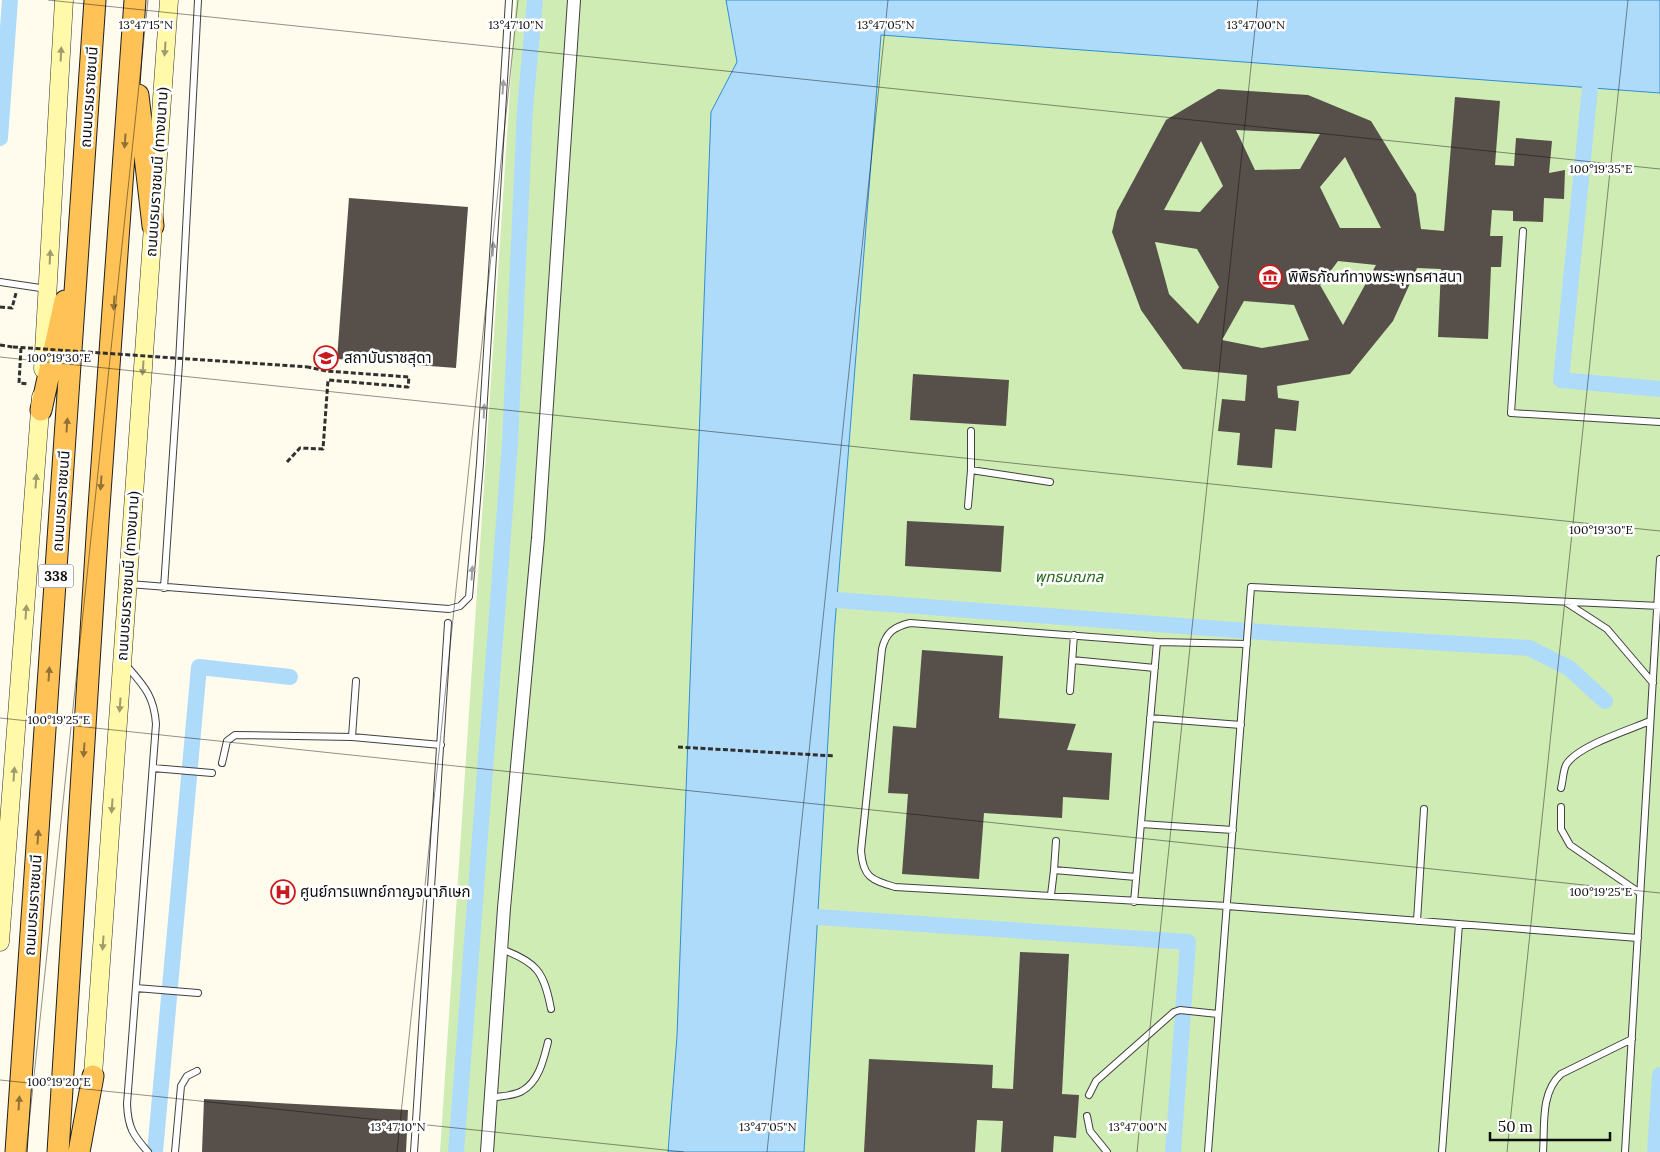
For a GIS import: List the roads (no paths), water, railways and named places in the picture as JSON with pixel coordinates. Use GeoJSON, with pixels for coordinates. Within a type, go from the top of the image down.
{"type":"FeatureCollection","features":[{"type":"Feature","properties":{"kind":"highway","name":"ถนนบรมราชชนนี"},"geometry":{"type":"LineString","coordinates":[[16,1152],[95,0]]}},
{"type":"Feature","properties":{"kind":"highway","name":"338"},"geometry":{"type":"LineString","coordinates":[[58,1152],[99,511],[135,0]]}},
{"type":"Feature","properties":{"kind":"highway"},"geometry":{"type":"LineString","coordinates":[[132,40],[153,226]]}},
{"type":"Feature","properties":{"kind":"highway"},"geometry":{"type":"LineString","coordinates":[[41,410],[80,228]]}},
{"type":"Feature","properties":{"kind":"highway"},"geometry":{"type":"LineString","coordinates":[[79,1152],[93,1076]]}},
{"type":"Feature","properties":{"kind":"main road","name":"338"},"geometry":{"type":"LineString","coordinates":[[0,941],[41,410],[64,0]]}},
{"type":"Feature","properties":{"kind":"main road","name":"ถนนบรมราชชนนี (ทางขนาน)"},"geometry":{"type":"LineString","coordinates":[[89,1152],[169,0]]}},
{"type":"Feature","properties":{"kind":"street"},"geometry":{"type":"LineString","coordinates":[[487,1152],[501,949],[538,538],[574,0]]}},
{"type":"Feature","properties":{"kind":"lane"},"geometry":{"type":"LineString","coordinates":[[164,588],[179,363],[198,0]]}},
{"type":"Feature","properties":{"kind":"lane"},"geometry":{"type":"LineString","coordinates":[[128,583],[164,588],[449,609],[465,602],[471,589],[509,0]]}},
{"type":"Feature","properties":{"kind":"lane"},"geometry":{"type":"LineString","coordinates":[[1523,231],[1511,413],[1660,422]]}},
{"type":"Feature","properties":{"kind":"lane"},"geometry":{"type":"LineString","coordinates":[[0,282],[48,289]]}},
{"type":"Feature","properties":{"kind":"lane"},"geometry":{"type":"LineString","coordinates":[[968,506],[971,431]]}},
{"type":"Feature","properties":{"kind":"lane"},"geometry":{"type":"LineString","coordinates":[[970,470],[1050,482]]}},
{"type":"Feature","properties":{"kind":"lane"},"geometry":{"type":"LineString","coordinates":[[1624,1152],[1650,721],[1656,656],[1660,559]]}},
{"type":"Feature","properties":{"kind":"lane"},"geometry":{"type":"LineString","coordinates":[[1208,1152],[1251,587],[1658,606]]}},
{"type":"Feature","properties":{"kind":"lane"},"geometry":{"type":"LineString","coordinates":[[1566,602],[1607,630],[1653,683]]}},
{"type":"Feature","properties":{"kind":"lane"},"geometry":{"type":"LineString","coordinates":[[414,1152],[448,622]]}},
{"type":"Feature","properties":{"kind":"lane"},"geometry":{"type":"LineString","coordinates":[[1247,644],[1157,642],[910,623],[890,630],[884,640],[882,649],[862,867],[870,877],[895,887],[1227,906],[1638,938]]}},
{"type":"Feature","properties":{"kind":"lane"},"geometry":{"type":"LineString","coordinates":[[1070,691],[1074,635]]}},
{"type":"Feature","properties":{"kind":"lane"},"geometry":{"type":"LineString","coordinates":[[1134,902],[1157,642]]}},
{"type":"Feature","properties":{"kind":"lane"},"geometry":{"type":"LineString","coordinates":[[1656,656],[1660,645]]}},
{"type":"Feature","properties":{"kind":"lane"},"geometry":{"type":"LineString","coordinates":[[1072,660],[1155,668]]}},
{"type":"Feature","properties":{"kind":"lane"},"geometry":{"type":"LineString","coordinates":[[122,661],[148,690],[155,710],[153,768],[128,1121],[132,1133],[147,1151]]}},
{"type":"Feature","properties":{"kind":"lane"},"geometry":{"type":"LineString","coordinates":[[352,737],[356,681]]}},
{"type":"Feature","properties":{"kind":"lane"},"geometry":{"type":"LineString","coordinates":[[1150,718],[1241,725]]}},
{"type":"Feature","properties":{"kind":"lane"},"geometry":{"type":"LineString","coordinates":[[1561,788],[1566,766],[1572,757],[1582,750],[1650,721]]}},
{"type":"Feature","properties":{"kind":"lane"},"geometry":{"type":"LineString","coordinates":[[222,763],[224,745],[228,739],[236,735],[352,737],[441,745]]}},
{"type":"Feature","properties":{"kind":"lane"},"geometry":{"type":"LineString","coordinates":[[153,768],[212,773]]}},
{"type":"Feature","properties":{"kind":"lane"},"geometry":{"type":"LineString","coordinates":[[1560,807],[1561,829],[1570,845],[1640,893]]}},
{"type":"Feature","properties":{"kind":"lane"},"geometry":{"type":"LineString","coordinates":[[1417,921],[1424,809]]}},
{"type":"Feature","properties":{"kind":"lane"},"geometry":{"type":"LineString","coordinates":[[1141,824],[1233,830]]}},
{"type":"Feature","properties":{"kind":"lane"},"geometry":{"type":"LineString","coordinates":[[1050,895],[1056,841]]}},
{"type":"Feature","properties":{"kind":"lane"},"geometry":{"type":"LineString","coordinates":[[1054,870],[1136,877]]}},
{"type":"Feature","properties":{"kind":"lane"},"geometry":{"type":"LineString","coordinates":[[1442,1152],[1459,924]]}},
{"type":"Feature","properties":{"kind":"lane"},"geometry":{"type":"LineString","coordinates":[[501,949],[525,958],[539,972],[548,991],[552,1009]]}},
{"type":"Feature","properties":{"kind":"lane"},"geometry":{"type":"LineString","coordinates":[[136,988],[198,993]]}},
{"type":"Feature","properties":{"kind":"lane"},"geometry":{"type":"LineString","coordinates":[[1089,1095],[1096,1081],[1168,1015],[1180,1010],[1218,1014]]}},
{"type":"Feature","properties":{"kind":"lane"},"geometry":{"type":"LineString","coordinates":[[1543,1152],[1547,1094],[1551,1083],[1561,1074],[1632,1039]]}},
{"type":"Feature","properties":{"kind":"lane"},"geometry":{"type":"LineString","coordinates":[[490,1098],[522,1091],[532,1082],[543,1062],[548,1042]]}},
{"type":"Feature","properties":{"kind":"lane"},"geometry":{"type":"LineString","coordinates":[[175,1152],[181,1086],[187,1076],[197,1071]]}},
{"type":"Feature","properties":{"kind":"lane"},"geometry":{"type":"LineString","coordinates":[[1087,1116],[1090,1132],[1107,1152]]}},
{"type":"Feature","properties":{"kind":"water"},"geometry":{"type":"Polygon","coordinates":[[[726,0],[1660,0],[1660,93],[881,35],[834,636],[804,1152],[668,1152],[677,1036],[711,112],[737,62],[726,0]]]}},
{"type":"Feature","properties":{"kind":"waterway"},"geometry":{"type":"LineString","coordinates":[[0,138],[10,0]]}},
{"type":"Feature","properties":{"kind":"waterway"},"geometry":{"type":"LineString","coordinates":[[456,1152],[510,443],[525,109],[535,0]]}},
{"type":"Feature","properties":{"kind":"waterway"},"geometry":{"type":"LineString","coordinates":[[1590,88],[1561,380],[1660,389]]}},
{"type":"Feature","properties":{"kind":"waterway"},"geometry":{"type":"LineString","coordinates":[[836,600],[1275,633],[1529,648],[1569,668],[1605,701]]}},
{"type":"Feature","properties":{"kind":"waterway"},"geometry":{"type":"LineString","coordinates":[[155,1152],[199,667],[290,677]]}},
{"type":"Feature","properties":{"kind":"waterway"},"geometry":{"type":"LineString","coordinates":[[817,917],[1188,942],[1173,1152]]}},
{"type":"Feature","properties":{"kind":"waterway"},"geometry":{"type":"LineString","coordinates":[[1655,1152],[1660,1075]]}},
{"type":"Feature","properties":{"kind":"place","name":"พิพิธภัณฑ์ทางพระพุทธศาสนา"},"geometry":{"type":"Point","coordinates":[1270,277]}},
{"type":"Feature","properties":{"kind":"place","name":"สถาบันราชสุดา"},"geometry":{"type":"Point","coordinates":[326,358]}},
{"type":"Feature","properties":{"kind":"place","name":"ศูนย์การแพทย์กาญจนาภิเษก"},"geometry":{"type":"Point","coordinates":[283,892]}},
{"type":"Feature","properties":{"kind":"park label","name":"พุทธมณฑล"},"geometry":{"type":"Point","coordinates":[1069,577]}}]}
